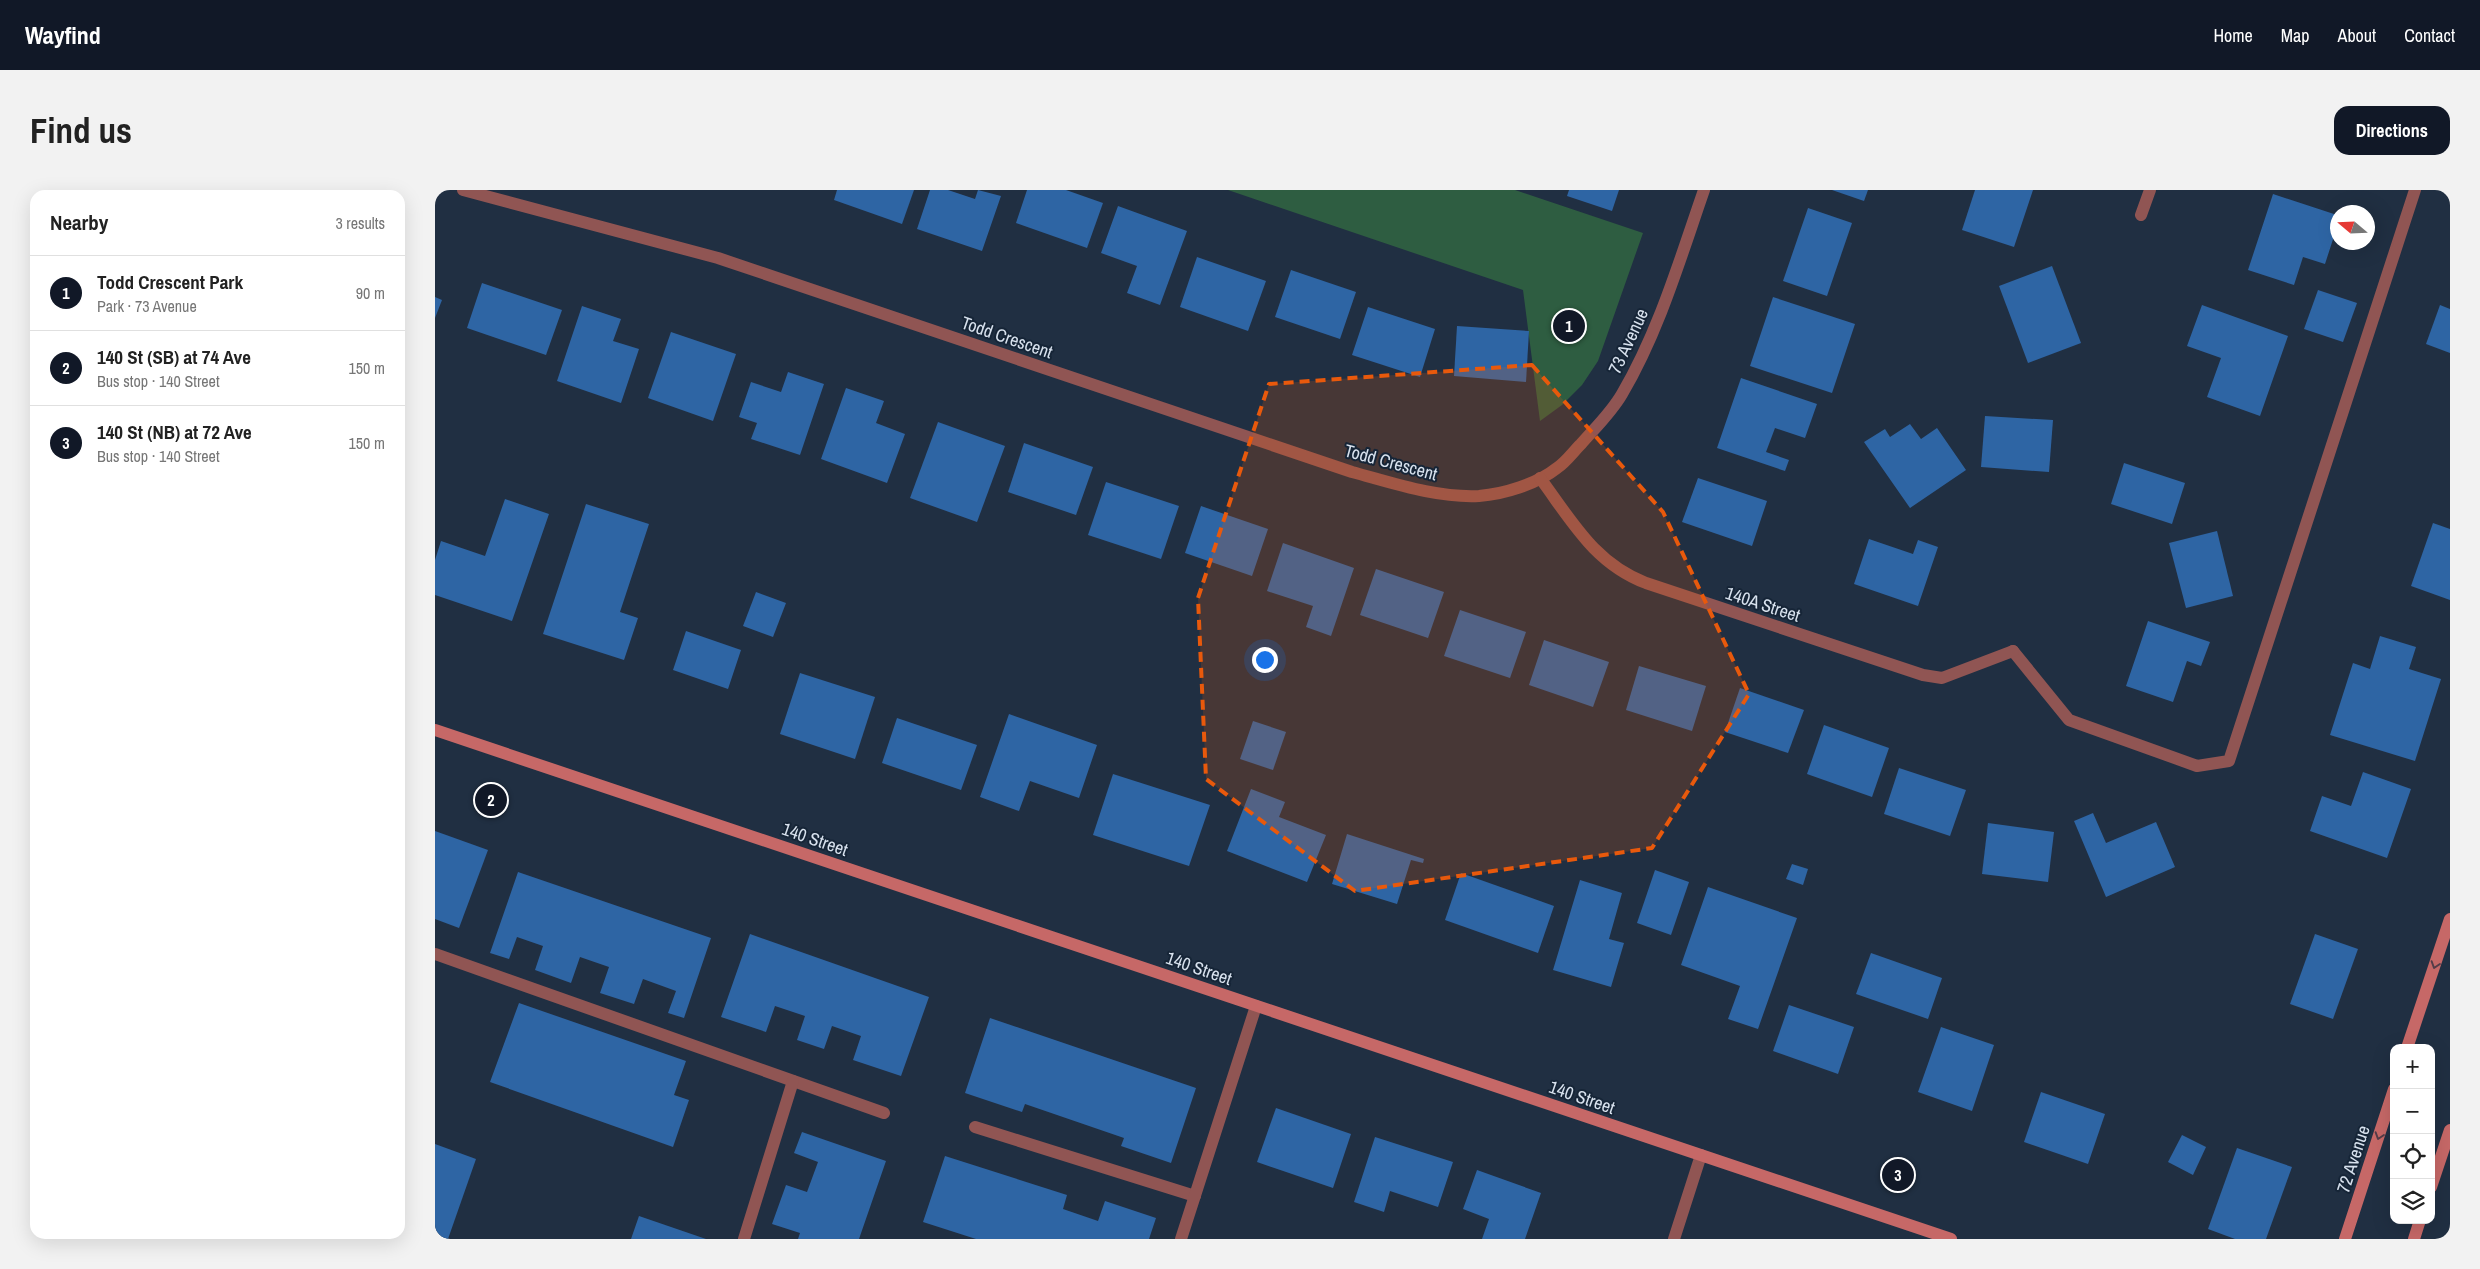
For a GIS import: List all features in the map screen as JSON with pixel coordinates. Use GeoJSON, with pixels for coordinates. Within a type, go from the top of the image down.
{"type":"FeatureCollection","features":[{"type":"Feature","properties":{"kind":"main road","name":"140 Street"},"geometry":{"type":"LineString","coordinates":[[435,730],[1951,1239]]}},
{"type":"Feature","properties":{"kind":"main road"},"geometry":{"type":"LineString","coordinates":[[2408,1044],[2450,919]]}},
{"type":"Feature","properties":{"kind":"main road","name":"72 Avenue"},"geometry":{"type":"LineString","coordinates":[[2345,1239],[2390,1101]]}},
{"type":"Feature","properties":{"kind":"main road"},"geometry":{"type":"LineString","coordinates":[[2434,1179],[2450,1130]]}},
{"type":"Feature","properties":{"kind":"main road"},"geometry":{"type":"LineString","coordinates":[[2414,1239],[2420,1224]]}},
{"type":"Feature","properties":{"kind":"street","name":"Todd Crescent"},"geometry":{"type":"LineString","coordinates":[[463,190],[477,192],[718,258],[1343,469],[1403,486],[1451,496],[1480,496],[1501,492],[1540,478]]}},
{"type":"Feature","properties":{"kind":"street","name":"73 Avenue"},"geometry":{"type":"LineString","coordinates":[[1540,478],[1557,468],[1604,419],[1621,395],[1658,321],[1704,190]]}},
{"type":"Feature","properties":{"kind":"street"},"geometry":{"type":"LineString","coordinates":[[2141,215],[2150,190]]}},
{"type":"Feature","properties":{"kind":"street","name":"140A Street"},"geometry":{"type":"LineString","coordinates":[[1540,478],[1586,543],[1613,568],[1646,583],[1923,676],[1942,678],[2013,650],[2069,720],[2197,766],[2229,761],[2415,190]]}},
{"type":"Feature","properties":{"kind":"street"},"geometry":{"type":"LineString","coordinates":[[435,954],[884,1113]]}},
{"type":"Feature","properties":{"kind":"street"},"geometry":{"type":"LineString","coordinates":[[1181,1239],[1256,1006]]}},
{"type":"Feature","properties":{"kind":"street"},"geometry":{"type":"LineString","coordinates":[[743,1239],[793,1081]]}},
{"type":"Feature","properties":{"kind":"street"},"geometry":{"type":"LineString","coordinates":[[975,1127],[1195,1196]]}},
{"type":"Feature","properties":{"kind":"street"},"geometry":{"type":"LineString","coordinates":[[1674,1239],[1701,1155]]}},
{"type":"Feature","properties":{"kind":"highlighted area"},"geometry":{"type":"Polygon","coordinates":[[[1532,365],[1663,512],[1749,694],[1652,848],[1355,891],[1206,779],[1198,598],[1269,384],[1532,365]]]}},
{"type":"Feature","properties":{"kind":"green space"},"geometry":{"type":"Polygon","coordinates":[[[1228,190],[1515,190],[1643,233],[1598,361],[1582,385],[1562,405],[1540,421],[1523,290],[1228,190]]]}},
{"type":"Feature","properties":{"kind":"building"},"geometry":{"type":"Polygon","coordinates":[[[837,190],[914,190],[902,224],[834,200],[837,190]]]}},
{"type":"Feature","properties":{"kind":"building"},"geometry":{"type":"Polygon","coordinates":[[[930,190],[948,190],[975,199],[978,190],[1001,196],[982,251],[917,229],[930,190]]]}},
{"type":"Feature","properties":{"kind":"building"},"geometry":{"type":"Polygon","coordinates":[[[1027,190],[1066,190],[1103,203],[1087,248],[1016,223],[1027,190]]]}},
{"type":"Feature","properties":{"kind":"building"},"geometry":{"type":"Polygon","coordinates":[[[1569,190],[1619,190],[1612,211],[1567,196],[1569,190]]]}},
{"type":"Feature","properties":{"kind":"building"},"geometry":{"type":"Polygon","coordinates":[[[1832,190],[1868,190],[1864,201],[1832,190]]]}},
{"type":"Feature","properties":{"kind":"building"},"geometry":{"type":"Polygon","coordinates":[[[1975,190],[2033,190],[2014,247],[1962,230],[1975,190]]]}},
{"type":"Feature","properties":{"kind":"building"},"geometry":{"type":"Polygon","coordinates":[[[2273,194],[2330,213],[2330,249],[2325,264],[2303,257],[2294,285],[2248,270],[2273,194]]]}},
{"type":"Feature","properties":{"kind":"building"},"geometry":{"type":"Polygon","coordinates":[[[1118,206],[1187,231],[1160,305],[1127,293],[1137,266],[1101,253],[1118,206]]]}},
{"type":"Feature","properties":{"kind":"building"},"geometry":{"type":"Polygon","coordinates":[[[1808,208],[1852,223],[1827,296],[1783,281],[1808,208]]]}},
{"type":"Feature","properties":{"kind":"building"},"geometry":{"type":"Polygon","coordinates":[[[1197,257],[1266,281],[1248,331],[1180,307],[1197,257]]]}},
{"type":"Feature","properties":{"kind":"building"},"geometry":{"type":"Polygon","coordinates":[[[2052,266],[2081,343],[2028,363],[1999,286],[2052,266]]]}},
{"type":"Feature","properties":{"kind":"building"},"geometry":{"type":"Polygon","coordinates":[[[1291,270],[1356,292],[1340,339],[1275,317],[1291,270]]]}},
{"type":"Feature","properties":{"kind":"building"},"geometry":{"type":"Polygon","coordinates":[[[482,283],[562,310],[546,355],[467,328],[482,283]]]}},
{"type":"Feature","properties":{"kind":"building"},"geometry":{"type":"Polygon","coordinates":[[[2318,290],[2357,303],[2343,342],[2304,329],[2318,290]]]}},
{"type":"Feature","properties":{"kind":"building"},"geometry":{"type":"Polygon","coordinates":[[[435,297],[442,300],[435,318],[435,297]]]}},
{"type":"Feature","properties":{"kind":"building"},"geometry":{"type":"Polygon","coordinates":[[[1773,297],[1855,324],[1832,393],[1750,366],[1773,297]]]}},
{"type":"Feature","properties":{"kind":"building"},"geometry":{"type":"Polygon","coordinates":[[[2202,305],[2288,336],[2260,416],[2207,397],[2221,358],[2187,346],[2202,305]]]}},
{"type":"Feature","properties":{"kind":"building"},"geometry":{"type":"Polygon","coordinates":[[[2440,305],[2450,309],[2450,353],[2426,344],[2440,305]]]}},
{"type":"Feature","properties":{"kind":"building"},"geometry":{"type":"Polygon","coordinates":[[[582,306],[621,319],[613,341],[639,349],[621,403],[557,381],[582,306]]]}},
{"type":"Feature","properties":{"kind":"building"},"geometry":{"type":"Polygon","coordinates":[[[1368,307],[1435,329],[1420,377],[1352,355],[1368,307]]]}},
{"type":"Feature","properties":{"kind":"building"},"geometry":{"type":"Polygon","coordinates":[[[1457,326],[1529,331],[1526,382],[1454,376],[1457,326]]]}},
{"type":"Feature","properties":{"kind":"building"},"geometry":{"type":"Polygon","coordinates":[[[671,332],[736,354],[713,421],[648,398],[671,332]]]}},
{"type":"Feature","properties":{"kind":"building"},"geometry":{"type":"Polygon","coordinates":[[[788,372],[824,384],[800,455],[751,439],[757,423],[739,417],[751,382],[781,392],[788,372]]]}},
{"type":"Feature","properties":{"kind":"building"},"geometry":{"type":"Polygon","coordinates":[[[1741,378],[1817,404],[1805,438],[1775,428],[1766,452],[1789,460],[1785,471],[1717,448],[1741,378]]]}},
{"type":"Feature","properties":{"kind":"building"},"geometry":{"type":"Polygon","coordinates":[[[846,388],[884,401],[876,423],[905,434],[887,483],[821,459],[846,388]]]}},
{"type":"Feature","properties":{"kind":"building"},"geometry":{"type":"Polygon","coordinates":[[[1985,416],[2053,420],[2049,472],[1981,467],[1985,416]]]}},
{"type":"Feature","properties":{"kind":"building"},"geometry":{"type":"Polygon","coordinates":[[[938,422],[1005,446],[977,522],[910,498],[938,422]]]}},
{"type":"Feature","properties":{"kind":"building"},"geometry":{"type":"Polygon","coordinates":[[[1910,424],[1921,439],[1937,428],[1966,470],[1910,508],[1864,442],[1885,429],[1890,437],[1910,424]]]}},
{"type":"Feature","properties":{"kind":"building"},"geometry":{"type":"Polygon","coordinates":[[[1024,443],[1093,467],[1076,515],[1008,492],[1024,443]]]}},
{"type":"Feature","properties":{"kind":"building"},"geometry":{"type":"Polygon","coordinates":[[[2124,463],[2185,483],[2172,524],[2111,504],[2124,463]]]}},
{"type":"Feature","properties":{"kind":"building"},"geometry":{"type":"Polygon","coordinates":[[[1698,478],[1767,501],[1752,546],[1682,522],[1698,478]]]}},
{"type":"Feature","properties":{"kind":"building"},"geometry":{"type":"Polygon","coordinates":[[[1106,482],[1179,506],[1161,559],[1088,535],[1106,482]]]}},
{"type":"Feature","properties":{"kind":"building"},"geometry":{"type":"Polygon","coordinates":[[[505,499],[549,514],[512,621],[435,595],[435,560],[441,541],[485,556],[505,499]]]}},
{"type":"Feature","properties":{"kind":"building"},"geometry":{"type":"Polygon","coordinates":[[[586,504],[649,524],[620,612],[638,618],[624,660],[543,634],[586,504]]]}},
{"type":"Feature","properties":{"kind":"building"},"geometry":{"type":"Polygon","coordinates":[[[1201,506],[1268,529],[1252,576],[1185,553],[1201,506]]]}},
{"type":"Feature","properties":{"kind":"building"},"geometry":{"type":"Polygon","coordinates":[[[2433,523],[2450,529],[2450,600],[2411,586],[2433,523]]]}},
{"type":"Feature","properties":{"kind":"building"},"geometry":{"type":"Polygon","coordinates":[[[2217,531],[2233,596],[2186,608],[2169,543],[2217,531]]]}},
{"type":"Feature","properties":{"kind":"building"},"geometry":{"type":"Polygon","coordinates":[[[1869,539],[1913,554],[1918,540],[1938,547],[1918,606],[1854,584],[1869,539]]]}},
{"type":"Feature","properties":{"kind":"building"},"geometry":{"type":"Polygon","coordinates":[[[1283,543],[1354,568],[1331,636],[1306,627],[1313,606],[1267,591],[1283,543]]]}},
{"type":"Feature","properties":{"kind":"building"},"geometry":{"type":"Polygon","coordinates":[[[1376,569],[1444,592],[1428,638],[1360,615],[1376,569]]]}},
{"type":"Feature","properties":{"kind":"building"},"geometry":{"type":"Polygon","coordinates":[[[756,592],[786,603],[773,637],[743,626],[756,592]]]}},
{"type":"Feature","properties":{"kind":"building"},"geometry":{"type":"Polygon","coordinates":[[[1460,610],[1526,632],[1510,678],[1444,656],[1460,610]]]}},
{"type":"Feature","properties":{"kind":"building"},"geometry":{"type":"Polygon","coordinates":[[[2148,621],[2210,642],[2201,666],[2187,661],[2173,702],[2126,686],[2148,621]]]}},
{"type":"Feature","properties":{"kind":"building"},"geometry":{"type":"Polygon","coordinates":[[[686,631],[741,650],[728,689],[673,670],[686,631]]]}},
{"type":"Feature","properties":{"kind":"building"},"geometry":{"type":"Polygon","coordinates":[[[2380,636],[2416,647],[2409,669],[2441,679],[2415,761],[2330,735],[2353,663],[2370,669],[2380,636]]]}},
{"type":"Feature","properties":{"kind":"building"},"geometry":{"type":"Polygon","coordinates":[[[1544,640],[1609,662],[1593,707],[1529,685],[1544,640]]]}},
{"type":"Feature","properties":{"kind":"building"},"geometry":{"type":"Polygon","coordinates":[[[1639,666],[1706,686],[1692,731],[1626,710],[1639,666]]]}},
{"type":"Feature","properties":{"kind":"building"},"geometry":{"type":"Polygon","coordinates":[[[800,673],[875,697],[855,759],[780,734],[800,673]]]}},
{"type":"Feature","properties":{"kind":"building"},"geometry":{"type":"Polygon","coordinates":[[[1740,688],[1804,710],[1788,753],[1725,732],[1740,688]]]}},
{"type":"Feature","properties":{"kind":"building"},"geometry":{"type":"Polygon","coordinates":[[[1009,714],[1097,745],[1079,798],[1030,781],[1019,811],[980,797],[1009,714]]]}},
{"type":"Feature","properties":{"kind":"building"},"geometry":{"type":"Polygon","coordinates":[[[897,718],[977,745],[961,790],[882,763],[897,718]]]}},
{"type":"Feature","properties":{"kind":"building"},"geometry":{"type":"Polygon","coordinates":[[[1253,721],[1286,732],[1273,770],[1240,759],[1253,721]]]}},
{"type":"Feature","properties":{"kind":"building"},"geometry":{"type":"Polygon","coordinates":[[[1824,725],[1889,748],[1872,797],[1807,774],[1824,725]]]}},
{"type":"Feature","properties":{"kind":"building"},"geometry":{"type":"Polygon","coordinates":[[[1899,768],[1966,790],[1950,836],[1884,814],[1899,768]]]}},
{"type":"Feature","properties":{"kind":"building"},"geometry":{"type":"Polygon","coordinates":[[[2363,772],[2411,789],[2387,858],[2310,831],[2322,796],[2351,806],[2363,772]]]}},
{"type":"Feature","properties":{"kind":"building"},"geometry":{"type":"Polygon","coordinates":[[[1113,774],[1210,805],[1189,866],[1093,835],[1113,774]]]}},
{"type":"Feature","properties":{"kind":"building"},"geometry":{"type":"Polygon","coordinates":[[[1251,789],[1285,802],[1279,817],[1326,835],[1307,882],[1227,851],[1251,789]]]}},
{"type":"Feature","properties":{"kind":"building"},"geometry":{"type":"Polygon","coordinates":[[[2093,813],[2106,843],[2156,822],[2175,867],[2106,897],[2074,821],[2093,813]]]}},
{"type":"Feature","properties":{"kind":"building"},"geometry":{"type":"Polygon","coordinates":[[[1988,823],[2054,832],[2048,882],[1982,874],[1988,823]]]}},
{"type":"Feature","properties":{"kind":"building"},"geometry":{"type":"Polygon","coordinates":[[[435,831],[488,850],[459,928],[435,919],[435,831]]]}},
{"type":"Feature","properties":{"kind":"building"},"geometry":{"type":"Polygon","coordinates":[[[1347,834],[1424,859],[1423,863],[1411,860],[1397,904],[1332,884],[1347,834]]]}},
{"type":"Feature","properties":{"kind":"building"},"geometry":{"type":"Polygon","coordinates":[[[1792,864],[1808,869],[1803,885],[1786,879],[1792,864]]]}},
{"type":"Feature","properties":{"kind":"building"},"geometry":{"type":"Polygon","coordinates":[[[1655,870],[1689,882],[1671,935],[1637,923],[1655,870]]]}},
{"type":"Feature","properties":{"kind":"building"},"geometry":{"type":"Polygon","coordinates":[[[518,872],[711,938],[684,1018],[668,1013],[676,991],[643,979],[634,1004],[600,993],[609,967],[580,957],[571,983],[535,970],[543,946],[517,937],[509,959],[490,953],[518,872]]]}},
{"type":"Feature","properties":{"kind":"building"},"geometry":{"type":"Polygon","coordinates":[[[1461,873],[1554,906],[1538,953],[1445,920],[1461,873]]]}},
{"type":"Feature","properties":{"kind":"building"},"geometry":{"type":"Polygon","coordinates":[[[1580,880],[1622,893],[1609,939],[1624,943],[1611,987],[1553,970],[1580,880]]]}},
{"type":"Feature","properties":{"kind":"building"},"geometry":{"type":"Polygon","coordinates":[[[1708,887],[1797,918],[1758,1029],[1728,1019],[1740,986],[1681,965],[1708,887]]]}},
{"type":"Feature","properties":{"kind":"building"},"geometry":{"type":"Polygon","coordinates":[[[750,934],[929,997],[901,1076],[853,1060],[861,1036],[832,1026],[824,1049],[797,1040],[805,1016],[775,1006],[766,1032],[721,1017],[750,934]]]}},
{"type":"Feature","properties":{"kind":"building"},"geometry":{"type":"Polygon","coordinates":[[[2315,934],[2358,949],[2333,1019],[2290,1004],[2315,934]]]}},
{"type":"Feature","properties":{"kind":"building"},"geometry":{"type":"Polygon","coordinates":[[[1871,953],[1942,978],[1928,1019],[1856,994],[1871,953]]]}},
{"type":"Feature","properties":{"kind":"building"},"geometry":{"type":"Polygon","coordinates":[[[519,1003],[686,1061],[674,1095],[689,1100],[673,1147],[490,1082],[519,1003]]]}},
{"type":"Feature","properties":{"kind":"building"},"geometry":{"type":"Polygon","coordinates":[[[1789,1005],[1854,1027],[1838,1074],[1773,1051],[1789,1005]]]}},
{"type":"Feature","properties":{"kind":"building"},"geometry":{"type":"Polygon","coordinates":[[[990,1018],[1196,1088],[1171,1163],[1121,1146],[1124,1138],[1025,1104],[1022,1112],[965,1093],[990,1018]]]}},
{"type":"Feature","properties":{"kind":"building"},"geometry":{"type":"Polygon","coordinates":[[[1941,1027],[1994,1045],[1972,1111],[1918,1092],[1941,1027]]]}},
{"type":"Feature","properties":{"kind":"building"},"geometry":{"type":"Polygon","coordinates":[[[2041,1092],[2105,1114],[2088,1164],[2024,1142],[2041,1092]]]}},
{"type":"Feature","properties":{"kind":"building"},"geometry":{"type":"Polygon","coordinates":[[[1276,1108],[1351,1134],[1333,1188],[1257,1162],[1276,1108]]]}},
{"type":"Feature","properties":{"kind":"building"},"geometry":{"type":"Polygon","coordinates":[[[802,1132],[886,1161],[859,1239],[798,1239],[800,1233],[772,1224],[786,1185],[807,1192],[818,1162],[794,1153],[802,1132]]]}},
{"type":"Feature","properties":{"kind":"building"},"geometry":{"type":"Polygon","coordinates":[[[2182,1135],[2206,1147],[2193,1175],[2168,1162],[2182,1135]]]}},
{"type":"Feature","properties":{"kind":"building"},"geometry":{"type":"Polygon","coordinates":[[[1375,1137],[1453,1162],[1438,1207],[1390,1191],[1384,1212],[1354,1202],[1375,1137]]]}},
{"type":"Feature","properties":{"kind":"building"},"geometry":{"type":"Polygon","coordinates":[[[435,1144],[476,1159],[448,1239],[435,1239],[435,1144]]]}},
{"type":"Feature","properties":{"kind":"building"},"geometry":{"type":"Polygon","coordinates":[[[2237,1148],[2292,1167],[2266,1239],[2235,1239],[2208,1229],[2237,1148]]]}},
{"type":"Feature","properties":{"kind":"building"},"geometry":{"type":"Polygon","coordinates":[[[945,1156],[1067,1195],[1063,1209],[1098,1221],[1105,1201],[1156,1218],[1149,1239],[976,1239],[923,1222],[945,1156]]]}},
{"type":"Feature","properties":{"kind":"building"},"geometry":{"type":"Polygon","coordinates":[[[1477,1170],[1541,1193],[1525,1239],[1482,1239],[1489,1219],[1463,1209],[1477,1170]]]}},
{"type":"Feature","properties":{"kind":"building"},"geometry":{"type":"Polygon","coordinates":[[[639,1216],[706,1239],[631,1239],[639,1216]]]}},
{"type":"Feature","properties":{"kind":"place","name":"Todd Crescent Park"},"geometry":{"type":"Point","coordinates":[1569,326]}},
{"type":"Feature","properties":{"kind":"place","name":"140 St (SB) at 74 Ave"},"geometry":{"type":"Point","coordinates":[491,800]}},
{"type":"Feature","properties":{"kind":"place","name":"140 St (NB) at 72 Ave"},"geometry":{"type":"Point","coordinates":[1898,1175]}}]}
